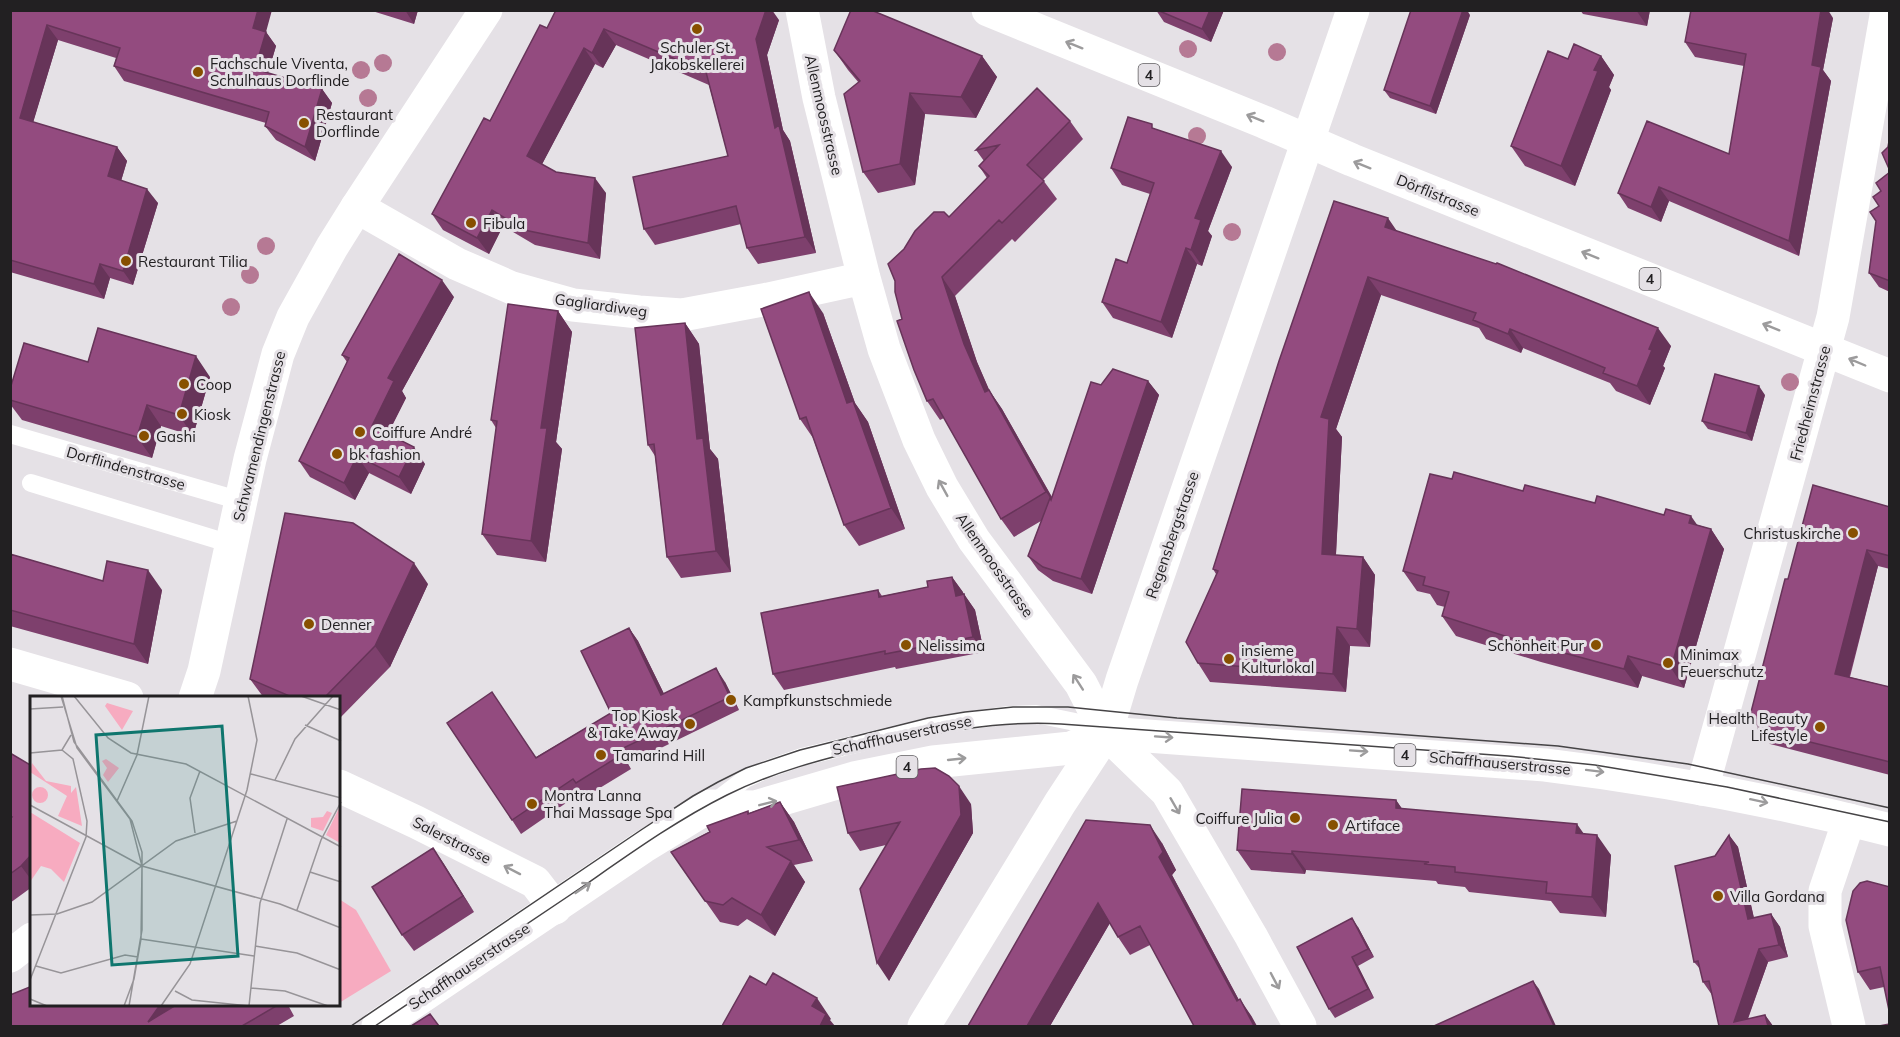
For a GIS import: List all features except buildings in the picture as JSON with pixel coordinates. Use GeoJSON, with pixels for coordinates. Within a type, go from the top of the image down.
{"type":"FeatureCollection","features":[{"type":"Feature","properties":{"kind":"street","name":"Schwamendingenstrasse"},"geometry":{"type":"LineString","coordinates":[[196,696],[204,671],[241,501],[278,354],[293,317],[357,207],[486,10]]}},
{"type":"Feature","properties":{"kind":"street","name":"Allenmoosstrasse"},"geometry":{"type":"LineString","coordinates":[[802,10],[819,98],[864,278],[888,359],[919,440],[942,487],[974,540],[1081,684],[1106,733],[1167,792],[1251,936],[1300,1026]]}},
{"type":"Feature","properties":{"kind":"street","name":"Dörflistrasse"},"geometry":{"type":"LineString","coordinates":[[988,10],[1308,142],[1890,376]]}},
{"type":"Feature","properties":{"kind":"street","name":"Regensbergstrasse"},"geometry":{"type":"LineString","coordinates":[[924,1026],[1060,803],[1106,733],[1122,680],[1353,10]]}},
{"type":"Feature","properties":{"kind":"street","name":"Friedheimstrasse"},"geometry":{"type":"LineString","coordinates":[[1702,789],[1833,317],[1887,10]]}},
{"type":"Feature","properties":{"kind":"street","name":"Gagliardiweg"},"geometry":{"type":"LineString","coordinates":[[357,207],[466,268],[512,288],[573,305],[682,315],[864,278]]}},
{"type":"Feature","properties":{"kind":"street"},"geometry":{"type":"LineString","coordinates":[[10,664],[120,696]]}},
{"type":"Feature","properties":{"kind":"street","name":"Schaffhauserstrasse"},"geometry":{"type":"LineString","coordinates":[[378,1026],[644,847],[710,806],[755,807],[854,778],[933,762],[1071,748],[1106,733],[1545,765],[1612,773],[1702,789],[1890,830]]}},
{"type":"Feature","properties":{"kind":"street","name":"Salerstrasse"},"geometry":{"type":"LineString","coordinates":[[340,786],[535,882],[555,908]]}},
{"type":"Feature","properties":{"kind":"street"},"geometry":{"type":"LineString","coordinates":[[1849,820],[1826,891],[1825,914],[1825,926],[1849,1026]]}},
{"type":"Feature","properties":{"kind":"street"},"geometry":{"type":"LineString","coordinates":[[10,956],[30,941]]}},
{"type":"Feature","properties":{"kind":"lane","name":"Dorflindenstrasse"},"geometry":{"type":"LineString","coordinates":[[10,434],[241,501]]}},
{"type":"Feature","properties":{"kind":"lane"},"geometry":{"type":"LineString","coordinates":[[31,483],[231,544]]}},
{"type":"Feature","properties":{"kind":"shaded area"},"geometry":{"type":"Polygon","coordinates":[[[340,900],[356,910],[391,971],[340,1002],[340,900]]]}},
{"type":"Feature","properties":{"kind":"tram line"},"geometry":{"type":"LineString","coordinates":[[351,1026],[641,830],[718,782],[746,768],[800,750],[928,718],[965,712],[1013,707],[1068,707],[1177,718],[1558,746],[1688,764],[1890,808]]}},
{"type":"Feature","properties":{"kind":"tram line"},"geometry":{"type":"LineString","coordinates":[[375,1026],[654,837],[727,795],[762,779],[817,761],[896,742],[966,729],[1013,724],[1061,724],[1508,756],[1595,765],[1727,787],[1890,822]]}},
{"type":"Feature","properties":{"kind":"place","name":"Schuler St. Jakobskellerei"},"geometry":{"type":"Point","coordinates":[697,29]}},
{"type":"Feature","properties":{"kind":"place","name":"Fachschule Viventa, Schulhaus Dorflinde"},"geometry":{"type":"Point","coordinates":[198,72]}},
{"type":"Feature","properties":{"kind":"place","name":"Restaurant Dorflinde"},"geometry":{"type":"Point","coordinates":[304,123]}},
{"type":"Feature","properties":{"kind":"place","name":"Fibula"},"geometry":{"type":"Point","coordinates":[471,223]}},
{"type":"Feature","properties":{"kind":"place","name":"Restaurant Tilia"},"geometry":{"type":"Point","coordinates":[126,261]}},
{"type":"Feature","properties":{"kind":"place","name":"Coop"},"geometry":{"type":"Point","coordinates":[184,384]}},
{"type":"Feature","properties":{"kind":"place","name":"Kiosk"},"geometry":{"type":"Point","coordinates":[182,414]}},
{"type":"Feature","properties":{"kind":"place","name":"Coiffure André"},"geometry":{"type":"Point","coordinates":[360,432]}},
{"type":"Feature","properties":{"kind":"place","name":"Gashi"},"geometry":{"type":"Point","coordinates":[144,436]}},
{"type":"Feature","properties":{"kind":"place","name":"bk fashion"},"geometry":{"type":"Point","coordinates":[337,454]}},
{"type":"Feature","properties":{"kind":"place","name":"Christuskirche"},"geometry":{"type":"Point","coordinates":[1853,533]}},
{"type":"Feature","properties":{"kind":"place","name":"Denner"},"geometry":{"type":"Point","coordinates":[309,624]}},
{"type":"Feature","properties":{"kind":"place","name":"Nelissima"},"geometry":{"type":"Point","coordinates":[906,645]}},
{"type":"Feature","properties":{"kind":"place","name":"Schönheit Pur"},"geometry":{"type":"Point","coordinates":[1596,645]}},
{"type":"Feature","properties":{"kind":"place","name":"insieme Kulturlokal"},"geometry":{"type":"Point","coordinates":[1229,659]}},
{"type":"Feature","properties":{"kind":"place","name":"Minimax Feuerschutz"},"geometry":{"type":"Point","coordinates":[1668,663]}},
{"type":"Feature","properties":{"kind":"place","name":"Kampfkunstschmiede"},"geometry":{"type":"Point","coordinates":[731,700]}},
{"type":"Feature","properties":{"kind":"place","name":"Top Kiosk & Take Away"},"geometry":{"type":"Point","coordinates":[690,724]}},
{"type":"Feature","properties":{"kind":"place","name":"Health Beauty Lifestyle"},"geometry":{"type":"Point","coordinates":[1820,727]}},
{"type":"Feature","properties":{"kind":"place","name":"Tamarind Hill"},"geometry":{"type":"Point","coordinates":[601,755]}},
{"type":"Feature","properties":{"kind":"place","name":"Montra Lanna Thai Massage Spa"},"geometry":{"type":"Point","coordinates":[532,804]}},
{"type":"Feature","properties":{"kind":"place","name":"Coiffure Julia"},"geometry":{"type":"Point","coordinates":[1295,818]}},
{"type":"Feature","properties":{"kind":"place","name":"Artiface"},"geometry":{"type":"Point","coordinates":[1333,825]}},
{"type":"Feature","properties":{"kind":"place","name":"Villa Gordana"},"geometry":{"type":"Point","coordinates":[1718,896]}}]}
